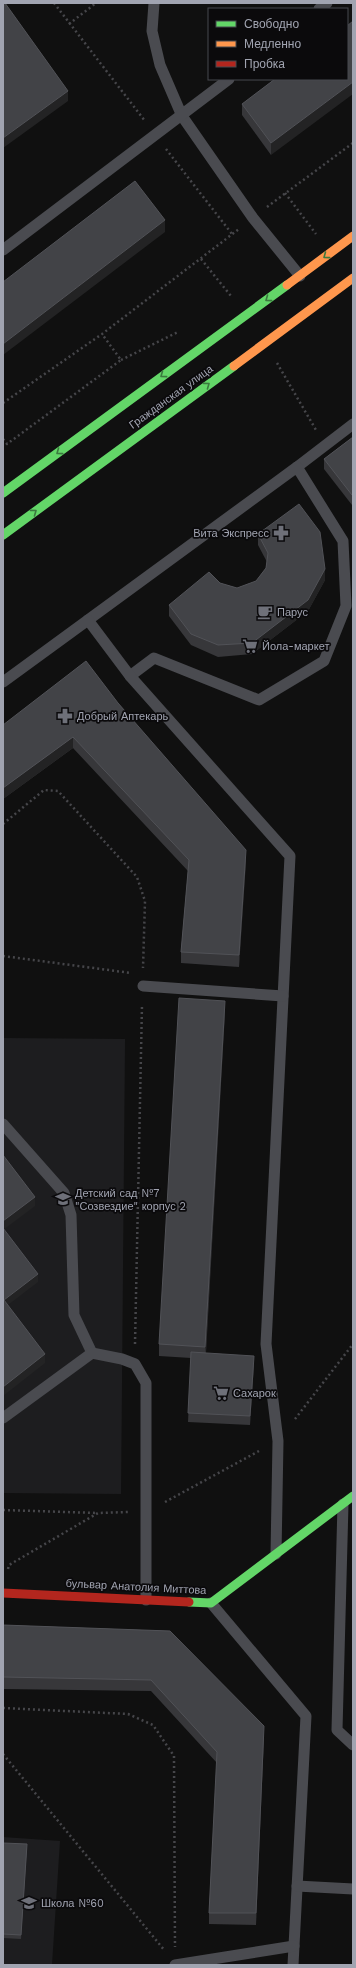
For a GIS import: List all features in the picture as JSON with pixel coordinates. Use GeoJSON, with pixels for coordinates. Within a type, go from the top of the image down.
{"type":"FeatureCollection","features":[{"type":"Feature","properties":{"kind":"main road","name":"Гражданская улица"},"geometry":{"type":"LineString","coordinates":[[3,493],[302,278],[353,236]]}},
{"type":"Feature","properties":{"kind":"main road","name":"Гражданская улица"},"geometry":{"type":"LineString","coordinates":[[3,535],[319,300],[353,278]]}},
{"type":"Feature","properties":{"kind":"main road","name":"бульвар Анатолия Миттова"},"geometry":{"type":"LineString","coordinates":[[4,1593],[211,1603],[353,1496]]}},
{"type":"Feature","properties":{"kind":"lane"},"geometry":{"type":"LineString","coordinates":[[154,3],[152,31],[160,64],[182,116],[253,218],[302,278]]}},
{"type":"Feature","properties":{"kind":"lane"},"geometry":{"type":"LineString","coordinates":[[3,250],[228,80]]}},
{"type":"Feature","properties":{"kind":"lane"},"geometry":{"type":"LineString","coordinates":[[3,682],[297,467],[353,424]]}},
{"type":"Feature","properties":{"kind":"lane"},"geometry":{"type":"LineString","coordinates":[[130,676],[154,658],[259,700],[324,662],[346,606],[343,541],[297,467]]}},
{"type":"Feature","properties":{"kind":"lane"},"geometry":{"type":"LineString","coordinates":[[88,620],[130,676],[290,856],[266,1344],[278,1441],[276,1554]]}},
{"type":"Feature","properties":{"kind":"lane"},"geometry":{"type":"LineString","coordinates":[[143,986],[283,996]]}},
{"type":"Feature","properties":{"kind":"lane"},"geometry":{"type":"LineString","coordinates":[[3,1124],[64,1193],[71,1215],[74,1315],[92,1353]]}},
{"type":"Feature","properties":{"kind":"lane"},"geometry":{"type":"LineString","coordinates":[[3,1418],[92,1353],[122,1359],[135,1364],[146,1383],[146,1600]]}},
{"type":"Feature","properties":{"kind":"lane"},"geometry":{"type":"LineString","coordinates":[[343,1504],[337,1730],[353,1745]]}},
{"type":"Feature","properties":{"kind":"lane"},"geometry":{"type":"LineString","coordinates":[[211,1603],[306,1716],[293,1965]]}},
{"type":"Feature","properties":{"kind":"lane"},"geometry":{"type":"LineString","coordinates":[[296,1886],[353,1889]]}},
{"type":"Feature","properties":{"kind":"lane"},"geometry":{"type":"LineString","coordinates":[[175,1964],[294,1946]]}},
{"type":"Feature","properties":{"kind":"path"},"geometry":{"type":"LineString","coordinates":[[69,24],[96,3]]}},
{"type":"Feature","properties":{"kind":"path"},"geometry":{"type":"LineString","coordinates":[[267,208],[353,143]]}},
{"type":"Feature","properties":{"kind":"path"},"geometry":{"type":"LineString","coordinates":[[285,193],[320,238]]}},
{"type":"Feature","properties":{"kind":"path"},"geometry":{"type":"LineString","coordinates":[[3,403],[102,334],[244,225]]}},
{"type":"Feature","properties":{"kind":"path"},"geometry":{"type":"LineString","coordinates":[[201,258],[232,297],[226,301]]}},
{"type":"Feature","properties":{"kind":"path"},"geometry":{"type":"LineString","coordinates":[[3,439],[7,444],[121,360],[183,330]]}},
{"type":"Feature","properties":{"kind":"path"},"geometry":{"type":"LineString","coordinates":[[102,334],[121,360]]}},
{"type":"Feature","properties":{"kind":"path"},"geometry":{"type":"LineString","coordinates":[[275,360],[325,446]]}},
{"type":"Feature","properties":{"kind":"path"},"geometry":{"type":"LineString","coordinates":[[3,824],[44,790],[58,791],[137,877],[145,901],[135,1364]]}},
{"type":"Feature","properties":{"kind":"path"},"geometry":{"type":"LineString","coordinates":[[3,956],[143,974]]}},
{"type":"Feature","properties":{"kind":"path"},"geometry":{"type":"LineString","coordinates":[[3,1510],[98,1513],[146,1512],[278,1441],[353,1344]]}},
{"type":"Feature","properties":{"kind":"path"},"geometry":{"type":"LineString","coordinates":[[4,1593],[9,1565],[98,1513]]}},
{"type":"Feature","properties":{"kind":"path"},"geometry":{"type":"LineString","coordinates":[[3,1708],[128,1714],[153,1725],[174,1756],[175,1964]]}},
{"type":"Feature","properties":{"kind":"path"},"geometry":{"type":"LineString","coordinates":[[3,1754],[175,1964]]}},
{"type":"Feature","properties":{"kind":"shaded area","name":"Детский сад №7 \"Созвездие\" корпус 2"},"geometry":{"type":"Polygon","coordinates":[[[3,1038],[125,1039],[121,1494],[3,1493],[3,1038]]]}},
{"type":"Feature","properties":{"kind":"shaded area","name":"Школа №60"},"geometry":{"type":"Polygon","coordinates":[[[3,1837],[60,1841],[52,1965],[3,1965],[3,1837]]]}},
{"type":"Feature","properties":{"kind":"building"},"geometry":{"type":"Polygon","coordinates":[[[3,3],[5,3],[68,91],[3,138],[3,3]]]}},
{"type":"Feature","properties":{"kind":"building"},"geometry":{"type":"Polygon","coordinates":[[[353,21],[353,82],[271,143],[242,104],[274,80],[348,80],[348,25],[353,21]]]}},
{"type":"Feature","properties":{"kind":"building"},"geometry":{"type":"Polygon","coordinates":[[[135,181],[165,220],[3,344],[3,282],[135,181]]]}},
{"type":"Feature","properties":{"kind":"building"},"geometry":{"type":"Polygon","coordinates":[[[353,437],[353,494],[352,495],[324,459],[353,437]]]}},
{"type":"Feature","properties":{"kind":"building"},"geometry":{"type":"Polygon","coordinates":[[[299,504],[320,532],[325,569],[308,600],[252,643],[218,645],[191,634],[169,605],[209,572],[220,583],[237,588],[256,581],[266,568],[268,553],[258,534],[299,504]]]}},
{"type":"Feature","properties":{"kind":"building"},"geometry":{"type":"Polygon","coordinates":[[[86,661],[118,703],[246,850],[239,955],[181,952],[189,860],[73,737],[3,788],[3,725],[86,661]]]}},
{"type":"Feature","properties":{"kind":"building"},"geometry":{"type":"Polygon","coordinates":[[[179,998],[225,1001],[205,1347],[159,1344],[179,998]]]}},
{"type":"Feature","properties":{"kind":"building"},"geometry":{"type":"Polygon","coordinates":[[[3,1155],[35,1197],[3,1221],[3,1155]]]}},
{"type":"Feature","properties":{"kind":"building"},"geometry":{"type":"Polygon","coordinates":[[[3,1228],[38,1274],[4,1300],[45,1354],[3,1387],[3,1228]]]}},
{"type":"Feature","properties":{"kind":"building","name":"Сахарок"},"geometry":{"type":"Polygon","coordinates":[[[191,1352],[254,1356],[250,1416],[188,1413],[191,1352]]]}},
{"type":"Feature","properties":{"kind":"building"},"geometry":{"type":"Polygon","coordinates":[[[3,1625],[170,1631],[264,1726],[256,1913],[209,1913],[217,1752],[151,1680],[3,1677],[3,1625]]]}},
{"type":"Feature","properties":{"kind":"building"},"geometry":{"type":"Polygon","coordinates":[[[3,1843],[27,1844],[21,1935],[3,1934],[3,1843]]]}},
{"type":"Feature","properties":{"kind":"traffic: fast"},"geometry":{"type":"LineString","coordinates":[[3,493],[287,285]]}},
{"type":"Feature","properties":{"kind":"traffic: fast"},"geometry":{"type":"LineString","coordinates":[[3,535],[234,366]]}},
{"type":"Feature","properties":{"kind":"traffic: fast"},"geometry":{"type":"LineString","coordinates":[[189,1602],[211,1603],[353,1496]]}},
{"type":"Feature","properties":{"kind":"traffic: slow"},"geometry":{"type":"LineString","coordinates":[[287,285],[353,236]]}},
{"type":"Feature","properties":{"kind":"traffic: slow"},"geometry":{"type":"LineString","coordinates":[[234,366],[353,278]]}},
{"type":"Feature","properties":{"kind":"traffic: jam"},"geometry":{"type":"LineString","coordinates":[[3,1593],[189,1602]]}},
{"type":"Feature","properties":{"kind":"place","name":"Вита Экспресс"},"geometry":{"type":"Point","coordinates":[281,533]}},
{"type":"Feature","properties":{"kind":"place","name":"Парус"},"geometry":{"type":"Point","coordinates":[265,612]}},
{"type":"Feature","properties":{"kind":"place","name":"Йола-маркет"},"geometry":{"type":"Point","coordinates":[250,646]}},
{"type":"Feature","properties":{"kind":"place","name":"Добрый Аптекарь"},"geometry":{"type":"Point","coordinates":[65,716]}},
{"type":"Feature","properties":{"kind":"place","name":"Детский сад №7 \"Созвездие\" корпус 2"},"geometry":{"type":"Point","coordinates":[63,1199]}},
{"type":"Feature","properties":{"kind":"place","name":"Сахарок"},"geometry":{"type":"Point","coordinates":[221,1393]}},
{"type":"Feature","properties":{"kind":"place","name":"Школа №60"},"geometry":{"type":"Point","coordinates":[29,1903]}}]}
